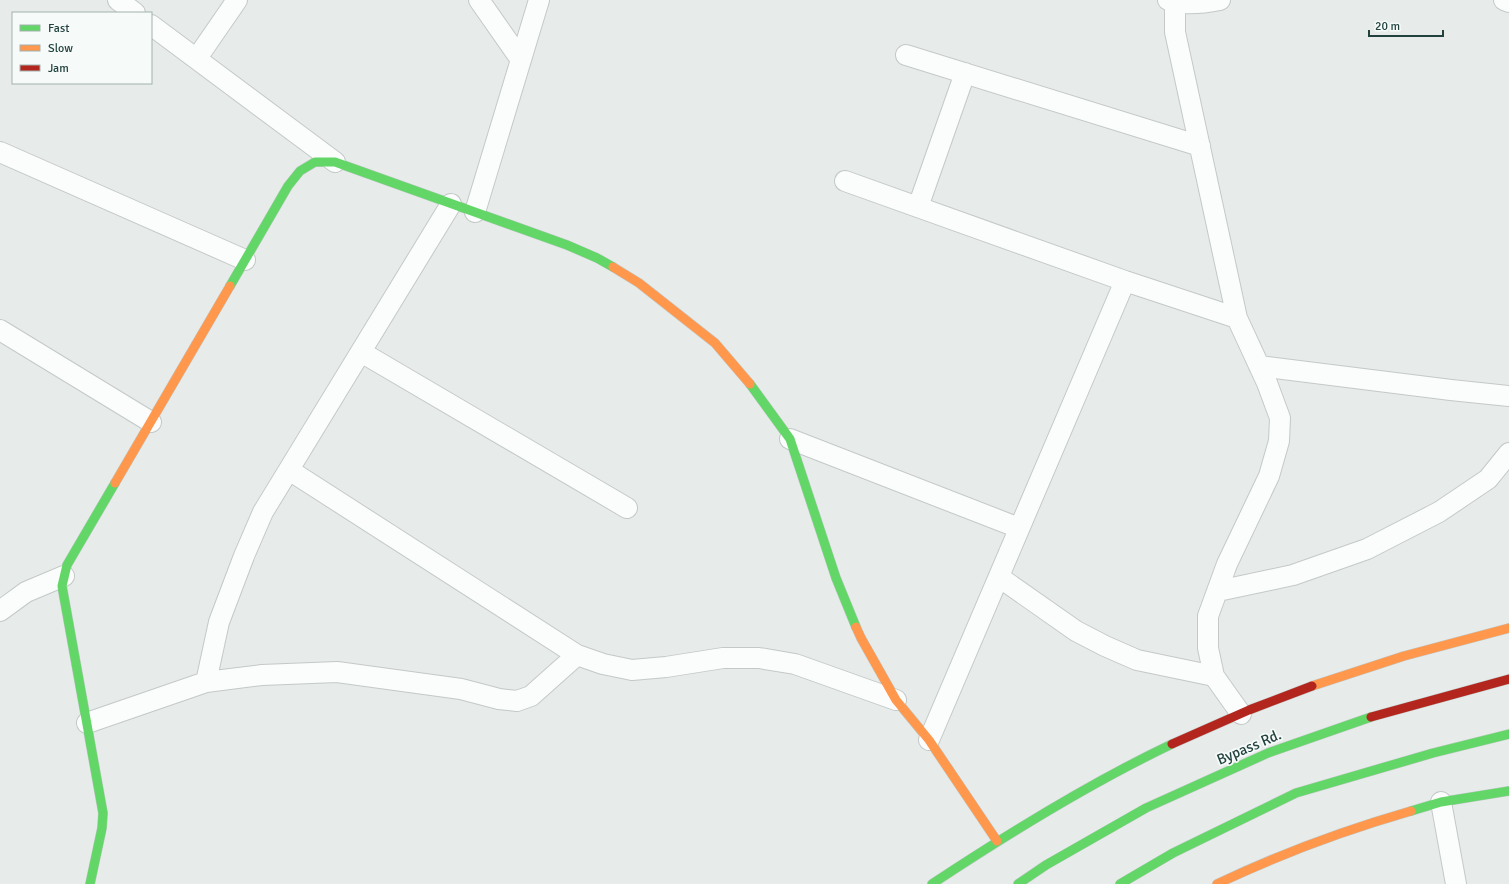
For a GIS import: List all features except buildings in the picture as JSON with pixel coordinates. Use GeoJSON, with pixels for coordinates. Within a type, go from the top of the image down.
{"type":"FeatureCollection","features":[{"type":"Feature","properties":{"kind":"main road"},"geometry":{"type":"LineString","coordinates":[[90,884],[102,828],[103,813],[65,608],[62,586],[67,565],[288,186],[300,171],[316,162],[335,162],[567,245],[597,258],[639,283],[671,307],[714,343],[751,385],[790,439],[836,578],[861,638],[896,700],[929,740],[997,841]]}},
{"type":"Feature","properties":{"kind":"main road"},"geometry":{"type":"LineString","coordinates":[[932,884],[1035,817],[1102,779],[1171,745],[1241,714],[1312,686],[1385,661],[1459,640],[1509,628]]}},
{"type":"Feature","properties":{"kind":"main road","name":"Bypass Rd."},"geometry":{"type":"LineString","coordinates":[[1018,884],[1046,865],[1146,808],[1268,753],[1353,722],[1509,679]]}},
{"type":"Feature","properties":{"kind":"main road"},"geometry":{"type":"LineString","coordinates":[[1120,884],[1173,853],[1296,793],[1433,753],[1509,734]]}},
{"type":"Feature","properties":{"kind":"main road"},"geometry":{"type":"LineString","coordinates":[[1217,884],[1312,843],[1376,820],[1441,802],[1509,791]]}},
{"type":"Feature","properties":{"kind":"street"},"geometry":{"type":"LineString","coordinates":[[118,0],[134,12]]}},
{"type":"Feature","properties":{"kind":"street"},"geometry":{"type":"LineString","coordinates":[[196,58],[237,0]]}},
{"type":"Feature","properties":{"kind":"street"},"geometry":{"type":"LineString","coordinates":[[479,0],[521,60]]}},
{"type":"Feature","properties":{"kind":"street"},"geometry":{"type":"LineString","coordinates":[[475,212],[539,0]]}},
{"type":"Feature","properties":{"kind":"street"},"geometry":{"type":"LineString","coordinates":[[1220,0],[1206,3],[1173,1],[1175,32],[1237,318],[1259,366],[1280,418],[1279,441],[1269,476],[1227,564],[1208,616],[1208,648],[1214,676],[1241,714]]}},
{"type":"Feature","properties":{"kind":"street"},"geometry":{"type":"LineString","coordinates":[[1504,0],[1509,2]]}},
{"type":"Feature","properties":{"kind":"street"},"geometry":{"type":"LineString","coordinates":[[152,26],[335,162]]}},
{"type":"Feature","properties":{"kind":"street"},"geometry":{"type":"LineString","coordinates":[[906,55],[1200,146]]}},
{"type":"Feature","properties":{"kind":"street"},"geometry":{"type":"LineString","coordinates":[[918,207],[965,73]]}},
{"type":"Feature","properties":{"kind":"street"},"geometry":{"type":"LineString","coordinates":[[0,152],[245,260]]}},
{"type":"Feature","properties":{"kind":"street"},"geometry":{"type":"LineString","coordinates":[[845,181],[1125,281],[1237,318]]}},
{"type":"Feature","properties":{"kind":"street"},"geometry":{"type":"LineString","coordinates":[[206,682],[219,622],[241,563],[263,512],[451,204]]}},
{"type":"Feature","properties":{"kind":"street"},"geometry":{"type":"LineString","coordinates":[[929,740],[1125,281]]}},
{"type":"Feature","properties":{"kind":"street"},"geometry":{"type":"LineString","coordinates":[[0,330],[151,422]]}},
{"type":"Feature","properties":{"kind":"street"},"geometry":{"type":"LineString","coordinates":[[361,352],[627,508]]}},
{"type":"Feature","properties":{"kind":"street"},"geometry":{"type":"LineString","coordinates":[[1259,366],[1509,396]]}},
{"type":"Feature","properties":{"kind":"street"},"geometry":{"type":"LineString","coordinates":[[790,439],[1020,528]]}},
{"type":"Feature","properties":{"kind":"street"},"geometry":{"type":"LineString","coordinates":[[1218,591],[1293,575],[1367,549],[1439,512],[1488,479],[1509,453]]}},
{"type":"Feature","properties":{"kind":"street"},"geometry":{"type":"LineString","coordinates":[[289,470],[577,655],[603,664],[632,670],[666,667],[723,658],[759,658],[795,664],[896,700]]}},
{"type":"Feature","properties":{"kind":"street"},"geometry":{"type":"LineString","coordinates":[[0,610],[26,592],[64,576]]}},
{"type":"Feature","properties":{"kind":"street"},"geometry":{"type":"LineString","coordinates":[[999,577],[1076,631],[1105,646],[1137,660],[1214,676]]}},
{"type":"Feature","properties":{"kind":"street"},"geometry":{"type":"LineString","coordinates":[[87,723],[206,682],[262,675],[337,672],[461,689],[499,699],[517,701],[532,696],[577,655]]}},
{"type":"Feature","properties":{"kind":"street"},"geometry":{"type":"LineString","coordinates":[[1441,802],[1456,884]]}},
{"type":"Feature","properties":{"kind":"traffic: fast"},"geometry":{"type":"LineString","coordinates":[[230,286],[288,186],[300,171],[315,162],[335,162],[567,245],[597,258],[613,267]]}},
{"type":"Feature","properties":{"kind":"traffic: fast"},"geometry":{"type":"LineString","coordinates":[[750,384],[790,439],[836,578],[856,627]]}},
{"type":"Feature","properties":{"kind":"traffic: fast"},"geometry":{"type":"LineString","coordinates":[[90,884],[102,828],[103,813],[62,586],[67,565],[115,483]]}},
{"type":"Feature","properties":{"kind":"traffic: fast"},"geometry":{"type":"LineString","coordinates":[[1018,884],[1046,865],[1146,808],[1268,753],[1371,717]]}},
{"type":"Feature","properties":{"kind":"traffic: fast"},"geometry":{"type":"LineString","coordinates":[[1120,884],[1173,853],[1296,793],[1433,753],[1509,734]]}},
{"type":"Feature","properties":{"kind":"traffic: fast"},"geometry":{"type":"LineString","coordinates":[[932,884],[990,846],[1079,792],[1172,744]]}},
{"type":"Feature","properties":{"kind":"traffic: fast"},"geometry":{"type":"LineString","coordinates":[[1411,811],[1441,802],[1509,791]]}},
{"type":"Feature","properties":{"kind":"traffic: slow"},"geometry":{"type":"LineString","coordinates":[[613,267],[639,283],[715,343],[750,384]]}},
{"type":"Feature","properties":{"kind":"traffic: slow"},"geometry":{"type":"LineString","coordinates":[[115,483],[230,286]]}},
{"type":"Feature","properties":{"kind":"traffic: slow"},"geometry":{"type":"LineString","coordinates":[[856,627],[896,700],[929,740],[997,841]]}},
{"type":"Feature","properties":{"kind":"traffic: slow"},"geometry":{"type":"LineString","coordinates":[[1312,686],[1404,656],[1509,628]]}},
{"type":"Feature","properties":{"kind":"traffic: slow"},"geometry":{"type":"LineString","coordinates":[[1217,884],[1313,843],[1411,811]]}},
{"type":"Feature","properties":{"kind":"traffic: jam"},"geometry":{"type":"LineString","coordinates":[[1371,717],[1509,679]]}},
{"type":"Feature","properties":{"kind":"traffic: jam"},"geometry":{"type":"LineString","coordinates":[[1172,744],[1249,710],[1312,686]]}}]}
